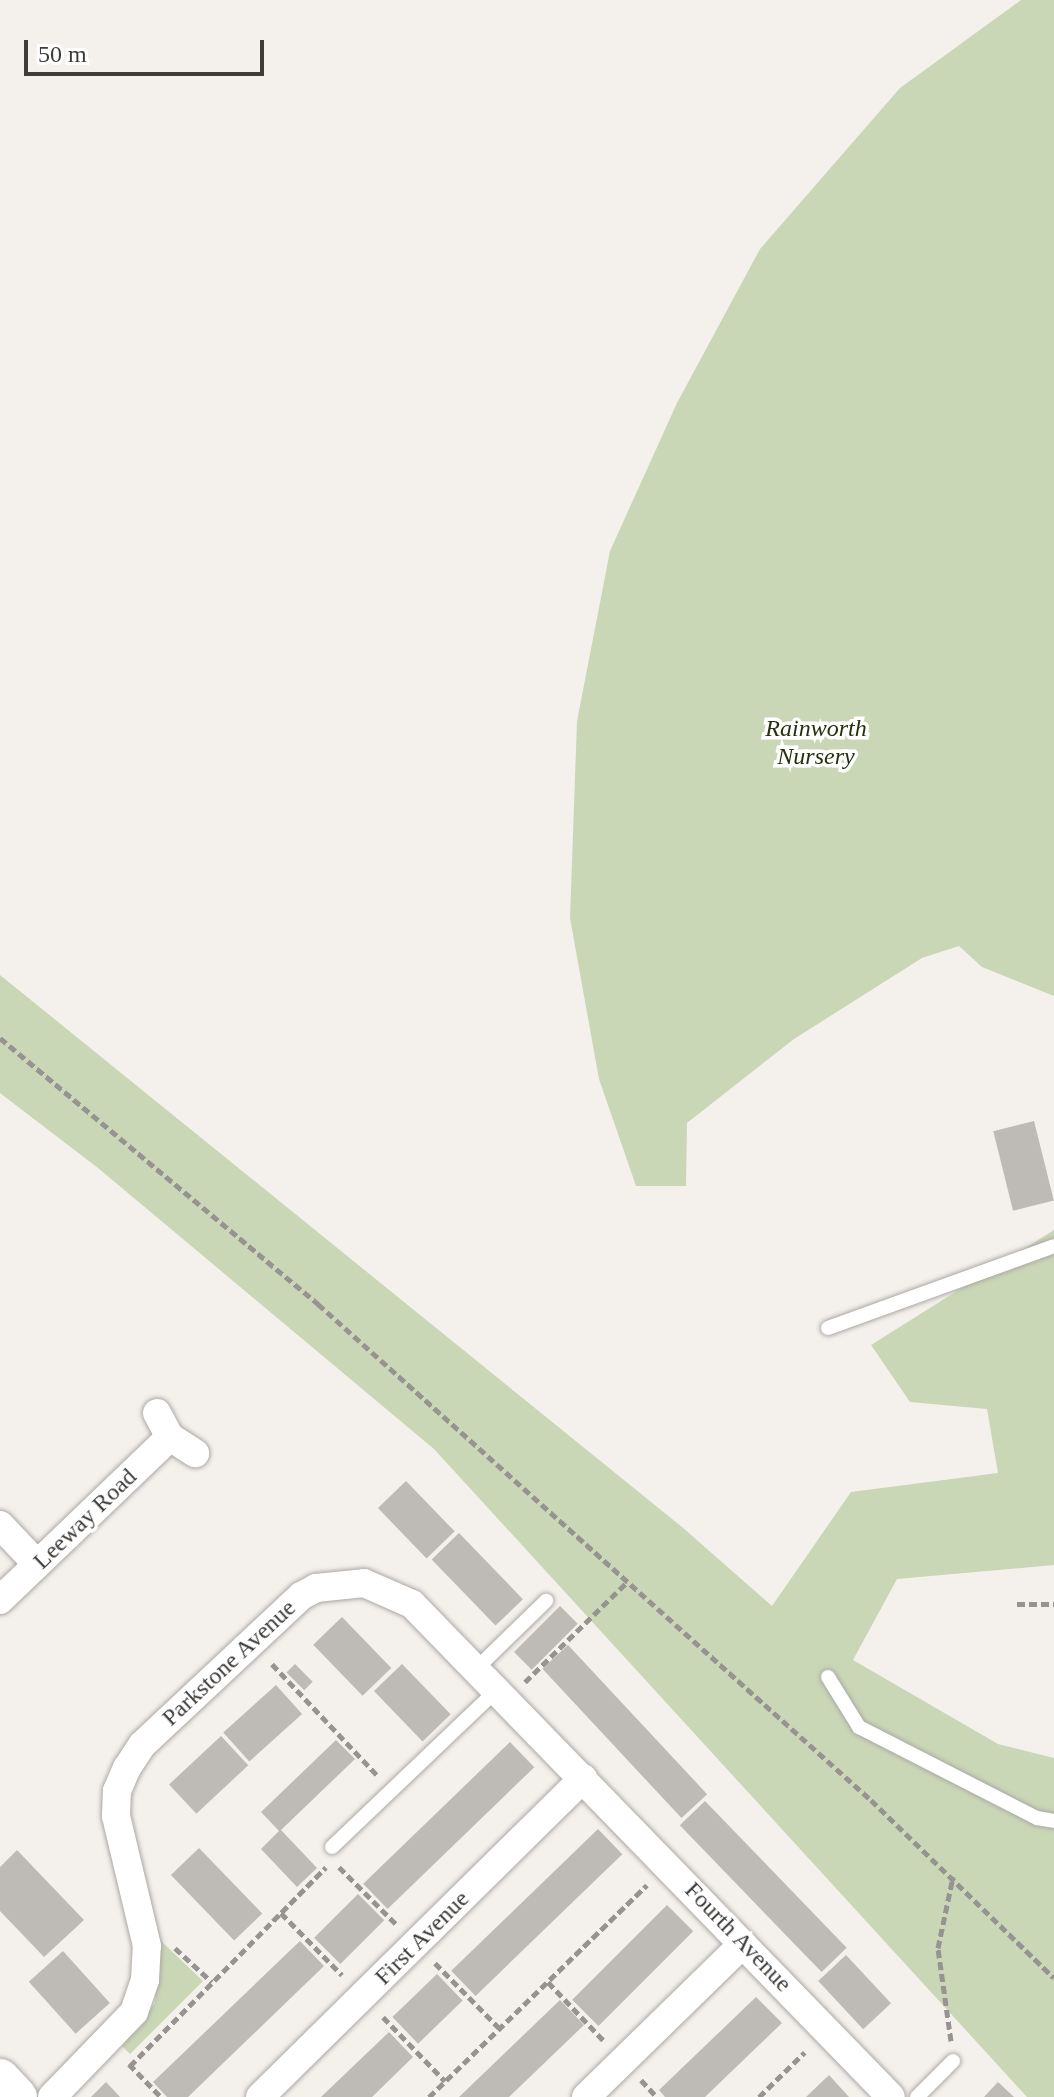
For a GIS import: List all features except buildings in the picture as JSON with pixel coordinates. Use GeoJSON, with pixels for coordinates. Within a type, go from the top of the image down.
{"type":"FeatureCollection","features":[{"type":"Feature","properties":{"kind":"main road"},"geometry":{"type":"LineString","coordinates":[[0,2079],[17,2097]]}},
{"type":"Feature","properties":{"kind":"street","name":"Leeway Road"},"geometry":{"type":"LineString","coordinates":[[0,1600],[164,1425],[195,1453]]}},
{"type":"Feature","properties":{"kind":"street"},"geometry":{"type":"LineString","coordinates":[[0,1525],[37,1564]]}},
{"type":"Feature","properties":{"kind":"street","name":"Parkstone Avenue"},"geometry":{"type":"LineString","coordinates":[[52,2097],[109,2043],[134,2012],[145,1980],[147,1946],[120,1839],[117,1791],[142,1745],[301,1596],[316,1588],[364,1583],[412,1604],[502,1695]]}},
{"type":"Feature","properties":{"kind":"street","name":"Fourth Avenue"},"geometry":{"type":"LineString","coordinates":[[502,1695],[829,2029],[891,2097]]}},
{"type":"Feature","properties":{"kind":"street","name":"First Avenue"},"geometry":{"type":"LineString","coordinates":[[260,2097],[583,1778]]}},
{"type":"Feature","properties":{"kind":"street"},"geometry":{"type":"LineString","coordinates":[[586,2097],[743,1944]]}},
{"type":"Feature","properties":{"kind":"lane"},"geometry":{"type":"LineString","coordinates":[[828,1328],[1054,1246]]}},
{"type":"Feature","properties":{"kind":"lane"},"geometry":{"type":"LineString","coordinates":[[476,1669],[546,1601]]}},
{"type":"Feature","properties":{"kind":"lane"},"geometry":{"type":"LineString","coordinates":[[828,1677],[859,1727],[1037,1818],[1054,1821]]}},
{"type":"Feature","properties":{"kind":"lane"},"geometry":{"type":"LineString","coordinates":[[332,1847],[392,1790],[502,1695]]}},
{"type":"Feature","properties":{"kind":"lane"},"geometry":{"type":"LineString","coordinates":[[917,2097],[953,2061]]}},
{"type":"Feature","properties":{"kind":"path"},"geometry":{"type":"LineString","coordinates":[[0,1038],[318,1304],[954,1877],[1054,1978]]}},
{"type":"Feature","properties":{"kind":"path"},"geometry":{"type":"LineString","coordinates":[[502,1695],[627,1582]]}},
{"type":"Feature","properties":{"kind":"path"},"geometry":{"type":"LineString","coordinates":[[1017,1604],[1054,1604]]}},
{"type":"Feature","properties":{"kind":"path"},"geometry":{"type":"LineString","coordinates":[[252,1643],[392,1790]]}},
{"type":"Feature","properties":{"kind":"path"},"geometry":{"type":"LineString","coordinates":[[130,2066],[333,1860],[332,1847]]}},
{"type":"Feature","properties":{"kind":"path"},"geometry":{"type":"LineString","coordinates":[[429,2097],[668,1865]]}},
{"type":"Feature","properties":{"kind":"path"},"geometry":{"type":"LineString","coordinates":[[953,2061],[938,1948],[954,1877]]}},
{"type":"Feature","properties":{"kind":"path"},"geometry":{"type":"LineString","coordinates":[[759,2097],[829,2029]]}},
{"type":"Feature","properties":{"kind":"path"},"geometry":{"type":"LineString","coordinates":[[109,2043],[161,2097]]}},
{"type":"Feature","properties":{"kind":"green space","name":"Rainworth Nursery"},"geometry":{"type":"Polygon","coordinates":[[[1021,0],[1054,0],[1054,996],[982,967],[959,946],[922,958],[794,1039],[687,1123],[686,1186],[636,1186],[599,1079],[570,918],[577,721],[610,551],[677,403],[760,249],[900,88],[1021,0]]]}},
{"type":"Feature","properties":{"kind":"green space"},"geometry":{"type":"Polygon","coordinates":[[[0,975],[682,1527],[772,1606],[851,1492],[998,1473],[987,1409],[910,1402],[871,1345],[1054,1230],[1054,1565],[897,1579],[853,1660],[998,1744],[1054,1758],[1054,2097],[1027,2097],[434,1449],[98,1168],[0,1093],[0,975]]]}},
{"type":"Feature","properties":{"kind":"green space"},"geometry":{"type":"Polygon","coordinates":[[[159,1939],[203,1981],[130,2054],[122,2046],[155,2003],[159,1939]]]}}]}
